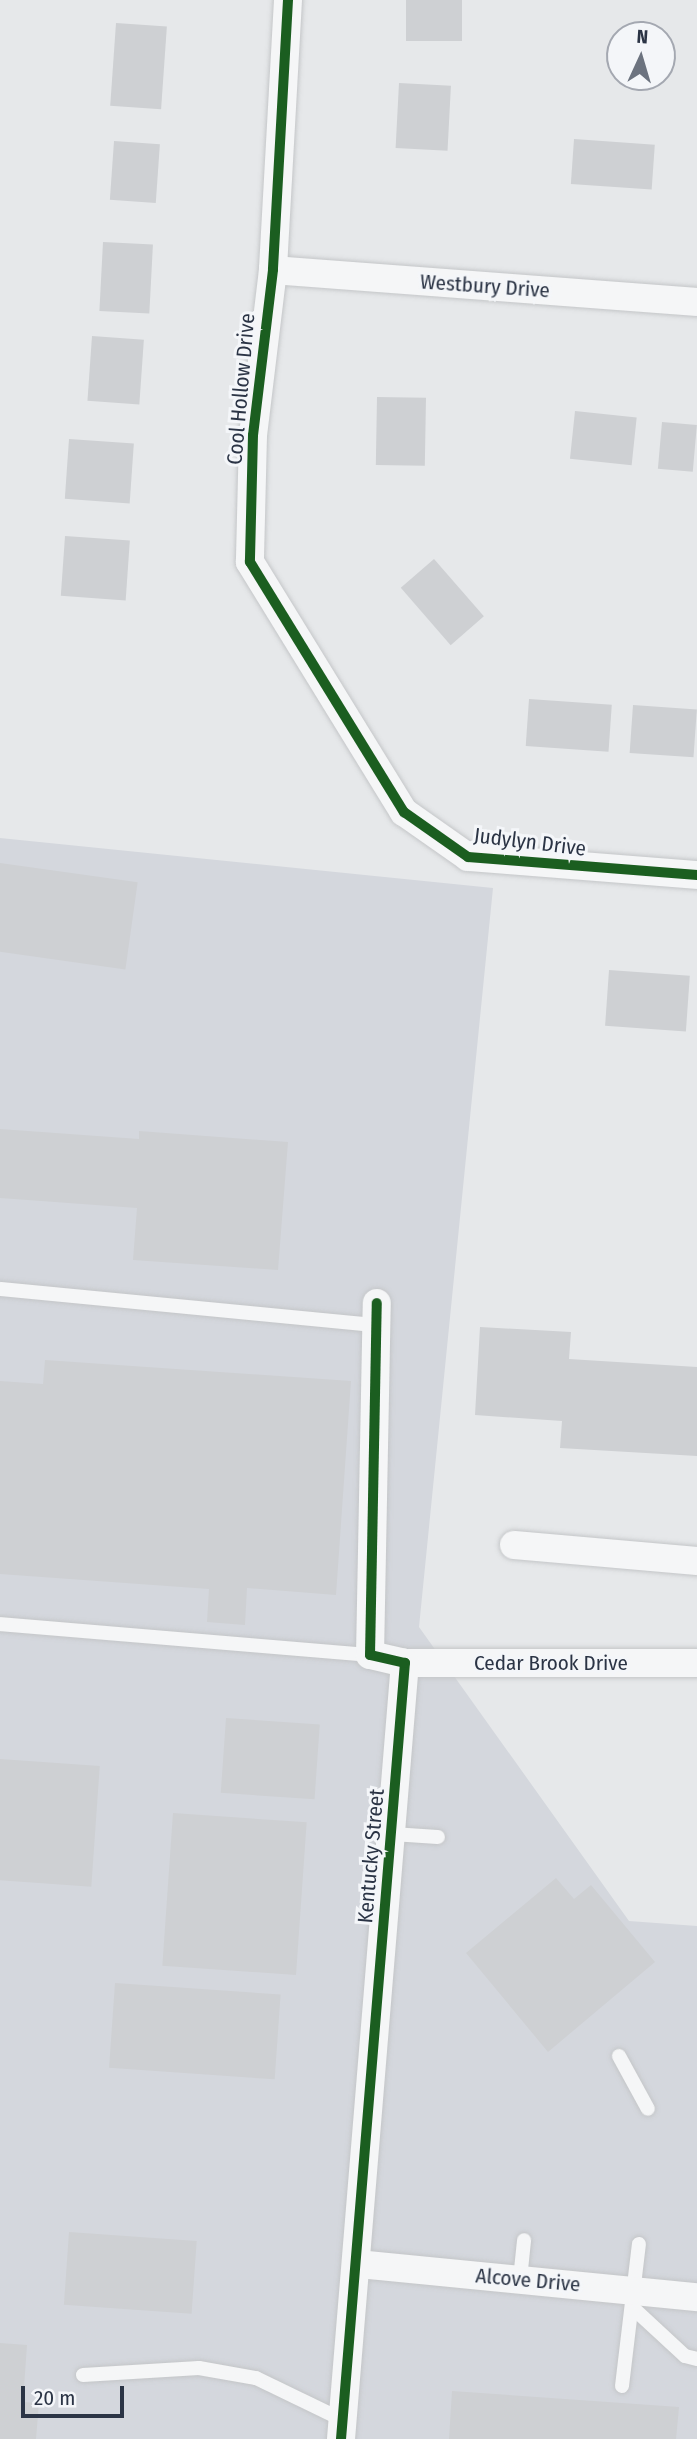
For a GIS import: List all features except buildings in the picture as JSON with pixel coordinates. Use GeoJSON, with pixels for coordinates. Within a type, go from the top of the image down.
{"type":"FeatureCollection","features":[{"type":"Feature","properties":{"kind":"street","name":"Cool Hollow Drive"},"geometry":{"type":"LineString","coordinates":[[288,0],[273,270],[253,435],[250,562],[365,749]]}},
{"type":"Feature","properties":{"kind":"street","name":"Westbury Drive"},"geometry":{"type":"LineString","coordinates":[[273,270],[697,302]]}},
{"type":"Feature","properties":{"kind":"street","name":"Judylyn Drive"},"geometry":{"type":"LineString","coordinates":[[365,749],[404,812],[468,857],[697,875]]}},
{"type":"Feature","properties":{"kind":"street"},"geometry":{"type":"LineString","coordinates":[[377,1314],[370,1655],[405,1663]]}},
{"type":"Feature","properties":{"kind":"street"},"geometry":{"type":"LineString","coordinates":[[514,1545],[697,1561]]}},
{"type":"Feature","properties":{"kind":"street","name":"Cedar Brook Drive"},"geometry":{"type":"LineString","coordinates":[[405,1663],[697,1663]]}},
{"type":"Feature","properties":{"kind":"street","name":"Kentucky Street"},"geometry":{"type":"LineString","coordinates":[[342,2430],[358,2264],[405,1663]]}},
{"type":"Feature","properties":{"kind":"street","name":"Alcove Drive"},"geometry":{"type":"LineString","coordinates":[[358,2264],[520,2279],[632,2298],[697,2297]]}},
{"type":"Feature","properties":{"kind":"lane"},"geometry":{"type":"LineString","coordinates":[[0,1290],[377,1314]]}},
{"type":"Feature","properties":{"kind":"lane"},"geometry":{"type":"LineString","coordinates":[[0,1624],[370,1655]]}},
{"type":"Feature","properties":{"kind":"lane"},"geometry":{"type":"LineString","coordinates":[[392,1834],[438,1837]]}},
{"type":"Feature","properties":{"kind":"lane"},"geometry":{"type":"LineString","coordinates":[[619,2056],[648,2109]]}},
{"type":"Feature","properties":{"kind":"lane"},"geometry":{"type":"LineString","coordinates":[[520,2279],[524,2240]]}},
{"type":"Feature","properties":{"kind":"lane"},"geometry":{"type":"LineString","coordinates":[[622,2386],[639,2244]]}},
{"type":"Feature","properties":{"kind":"lane"},"geometry":{"type":"LineString","coordinates":[[632,2298],[685,2356],[697,2359]]}},
{"type":"Feature","properties":{"kind":"lane"},"geometry":{"type":"LineString","coordinates":[[83,2375],[210,2370],[256,2378],[342,2430]]}},
{"type":"Feature","properties":{"kind":"shaded area"},"geometry":{"type":"Polygon","coordinates":[[[0,838],[493,888],[419,1627],[629,1921],[697,1926],[697,2439],[0,2439],[0,838]]]}},
{"type":"Feature","properties":{"kind":"cycle path"},"geometry":{"type":"LineString","coordinates":[[288,0],[273,270],[253,435],[250,562],[404,812],[468,857],[697,875]]}},
{"type":"Feature","properties":{"kind":"cycle path"},"geometry":{"type":"LineString","coordinates":[[341,2439],[405,1663],[370,1655],[377,1303]]}}]}
